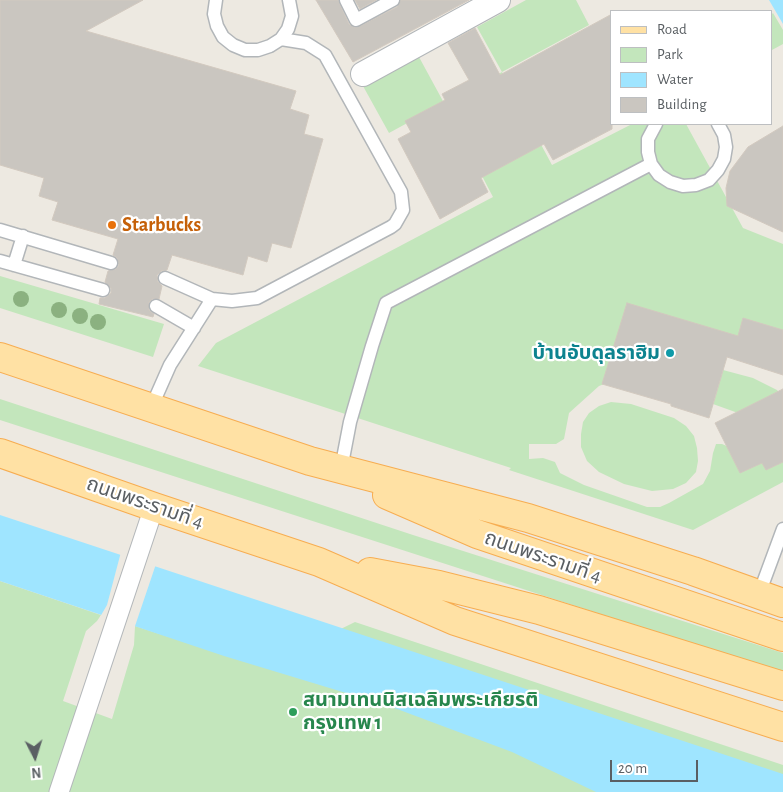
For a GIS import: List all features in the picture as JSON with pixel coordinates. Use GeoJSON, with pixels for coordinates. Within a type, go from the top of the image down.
{"type":"FeatureCollection","features":[{"type":"Feature","properties":{"kind":"main road","name":"ถนนพระรามที่ 4"},"geometry":{"type":"LineString","coordinates":[[0,357],[310,461],[528,518],[771,598]]}},
{"type":"Feature","properties":{"kind":"main road","name":"ถนนพระรามที่ 4"},"geometry":{"type":"LineString","coordinates":[[0,452],[154,507],[319,562],[455,620],[783,727]]}},
{"type":"Feature","properties":{"kind":"main road","name":"ถนนพระรามที่ 4"},"geometry":{"type":"LineString","coordinates":[[310,461],[477,534],[783,637]]}},
{"type":"Feature","properties":{"kind":"main road","name":"ถนนพระรามที่ 4"},"geometry":{"type":"LineString","coordinates":[[319,562],[439,585],[539,610],[783,686]]}},
{"type":"Feature","properties":{"kind":"street"},"geometry":{"type":"LineString","coordinates":[[363,74],[498,0]]}},
{"type":"Feature","properties":{"kind":"street"},"geometry":{"type":"LineString","coordinates":[[59,792],[109,637],[154,507]]}},
{"type":"Feature","properties":{"kind":"lane"},"geometry":{"type":"LineString","coordinates":[[216,0],[214,14],[216,26],[223,37],[233,45],[245,50],[258,50],[270,46],[281,39],[288,29],[292,16],[289,0]]}},
{"type":"Feature","properties":{"kind":"lane"},"geometry":{"type":"LineString","coordinates":[[346,0],[356,20],[394,0]]}},
{"type":"Feature","properties":{"kind":"lane"},"geometry":{"type":"LineString","coordinates":[[165,278],[212,299],[232,301],[257,298],[395,224],[403,210],[401,192],[325,55],[306,43],[281,39]]}},
{"type":"Feature","properties":{"kind":"lane"},"geometry":{"type":"LineString","coordinates":[[655,125],[648,139],[648,152],[651,164],[659,175],[670,182],[683,186],[696,185],[709,180],[718,170],[725,153],[724,135],[719,125]]}},
{"type":"Feature","properties":{"kind":"lane"},"geometry":{"type":"LineString","coordinates":[[341,469],[350,422],[386,303],[651,164]]}},
{"type":"Feature","properties":{"kind":"lane"},"geometry":{"type":"LineString","coordinates":[[0,230],[111,263]]}},
{"type":"Feature","properties":{"kind":"lane"},"geometry":{"type":"LineString","coordinates":[[14,265],[23,236]]}},
{"type":"Feature","properties":{"kind":"lane"},"geometry":{"type":"LineString","coordinates":[[0,261],[103,290]]}},
{"type":"Feature","properties":{"kind":"lane"},"geometry":{"type":"LineString","coordinates":[[151,408],[170,365],[212,299]]}},
{"type":"Feature","properties":{"kind":"lane"},"geometry":{"type":"LineString","coordinates":[[156,306],[194,328]]}},
{"type":"Feature","properties":{"kind":"lane"},"geometry":{"type":"LineString","coordinates":[[771,598],[783,529]]}},
{"type":"Feature","properties":{"kind":"green space"},"geometry":{"type":"Polygon","coordinates":[[[526,0],[576,0],[589,25],[502,72],[477,27],[526,0]]]}},
{"type":"Feature","properties":{"kind":"green space"},"geometry":{"type":"Polygon","coordinates":[[[773,13],[783,30],[783,44],[773,49],[773,13]]]}},
{"type":"Feature","properties":{"kind":"green space"},"geometry":{"type":"Polygon","coordinates":[[[419,57],[444,103],[389,133],[363,86],[419,57]]]}},
{"type":"Feature","properties":{"kind":"green space"},"geometry":{"type":"Polygon","coordinates":[[[502,72],[552,165],[630,125],[687,125],[743,228],[783,244],[783,351],[656,323],[607,383],[599,386],[569,413],[564,439],[556,444],[529,444],[529,459],[543,458],[555,462],[560,473],[584,485],[647,507],[660,507],[703,484],[710,471],[716,444],[722,444],[762,461],[783,451],[783,482],[693,530],[509,470],[511,468],[198,366],[216,343],[493,197],[444,103],[502,72]]]}},
{"type":"Feature","properties":{"kind":"green space"},"geometry":{"type":"Polygon","coordinates":[[[0,276],[164,324],[153,357],[0,308],[0,276]]]}},
{"type":"Feature","properties":{"kind":"green space"},"geometry":{"type":"Polygon","coordinates":[[[723,370],[753,378],[777,390],[783,397],[738,413],[713,404],[723,370]]]}},
{"type":"Feature","properties":{"kind":"green space"},"geometry":{"type":"Polygon","coordinates":[[[0,399],[413,535],[783,653],[783,673],[0,420],[0,399]]]}},
{"type":"Feature","properties":{"kind":"green space"},"geometry":{"type":"Polygon","coordinates":[[[611,402],[631,404],[674,418],[686,426],[694,436],[698,461],[696,472],[686,483],[673,489],[652,491],[624,484],[599,472],[587,461],[581,447],[583,422],[589,413],[599,406],[611,402]]]}},
{"type":"Feature","properties":{"kind":"green space"},"geometry":{"type":"Polygon","coordinates":[[[0,581],[101,615],[86,631],[63,701],[112,719],[134,645],[135,626],[263,667],[355,622],[783,765],[783,792],[0,792],[0,581]]]}},
{"type":"Feature","properties":{"kind":"water"},"geometry":{"type":"Polygon","coordinates":[[[769,0],[783,0],[783,24],[769,0]]]}},
{"type":"Feature","properties":{"kind":"water"},"geometry":{"type":"Polygon","coordinates":[[[0,515],[783,774],[783,792],[596,792],[512,752],[389,706],[224,656],[0,581],[0,515]]]}},
{"type":"Feature","properties":{"kind":"pier"},"geometry":{"type":"Polygon","coordinates":[[[121,552],[156,564],[134,629],[100,617],[107,605],[121,552]]]}},
{"type":"Feature","properties":{"kind":"building"},"geometry":{"type":"Polygon","coordinates":[[[0,0],[143,0],[86,31],[296,91],[290,109],[309,115],[304,134],[323,139],[291,248],[272,243],[267,262],[248,256],[243,275],[172,255],[167,270],[161,271],[157,275],[158,282],[162,286],[159,299],[152,299],[149,302],[149,310],[154,314],[153,317],[99,304],[100,298],[105,298],[111,293],[111,288],[105,282],[108,271],[116,269],[119,265],[117,258],[113,255],[118,239],[52,220],[58,202],[39,196],[44,178],[0,165],[0,0]]]}},
{"type":"Feature","properties":{"kind":"building"},"geometry":{"type":"Polygon","coordinates":[[[316,0],[338,0],[349,24],[356,28],[397,7],[401,0],[469,0],[353,62],[316,0]]]}},
{"type":"Feature","properties":{"kind":"building"},"geometry":{"type":"Polygon","coordinates":[[[355,0],[376,0],[360,9],[355,0]]]}},
{"type":"Feature","properties":{"kind":"building"},"geometry":{"type":"Polygon","coordinates":[[[610,15],[610,125],[612,125],[612,129],[553,160],[544,144],[481,178],[488,192],[440,219],[398,139],[411,132],[405,121],[445,100],[442,94],[469,80],[448,43],[475,28],[500,75],[610,15]]]}},
{"type":"Feature","properties":{"kind":"building"},"geometry":{"type":"Polygon","coordinates":[[[783,126],[783,232],[727,206],[726,188],[730,171],[748,147],[783,126]]]}},
{"type":"Feature","properties":{"kind":"building","name":"บ้านอับดุลราฮิม"},"geometry":{"type":"Polygon","coordinates":[[[627,303],[738,336],[743,318],[783,330],[783,375],[727,357],[709,418],[671,406],[671,404],[602,384],[627,303]]]}},
{"type":"Feature","properties":{"kind":"building"},"geometry":{"type":"Polygon","coordinates":[[[783,389],[783,462],[766,470],[762,463],[740,473],[715,423],[783,389]]]}},
{"type":"Feature","properties":{"kind":"place","name":"Starbucks"},"geometry":{"type":"Point","coordinates":[112,225]}},
{"type":"Feature","properties":{"kind":"place","name":"บ้านอับดุลราฮิม"},"geometry":{"type":"Point","coordinates":[670,353]}},
{"type":"Feature","properties":{"kind":"place","name":"สนามเทนนิสเฉลิมพระเกียรติ กรุงเทพ 1"},"geometry":{"type":"Point","coordinates":[293,712]}}]}
